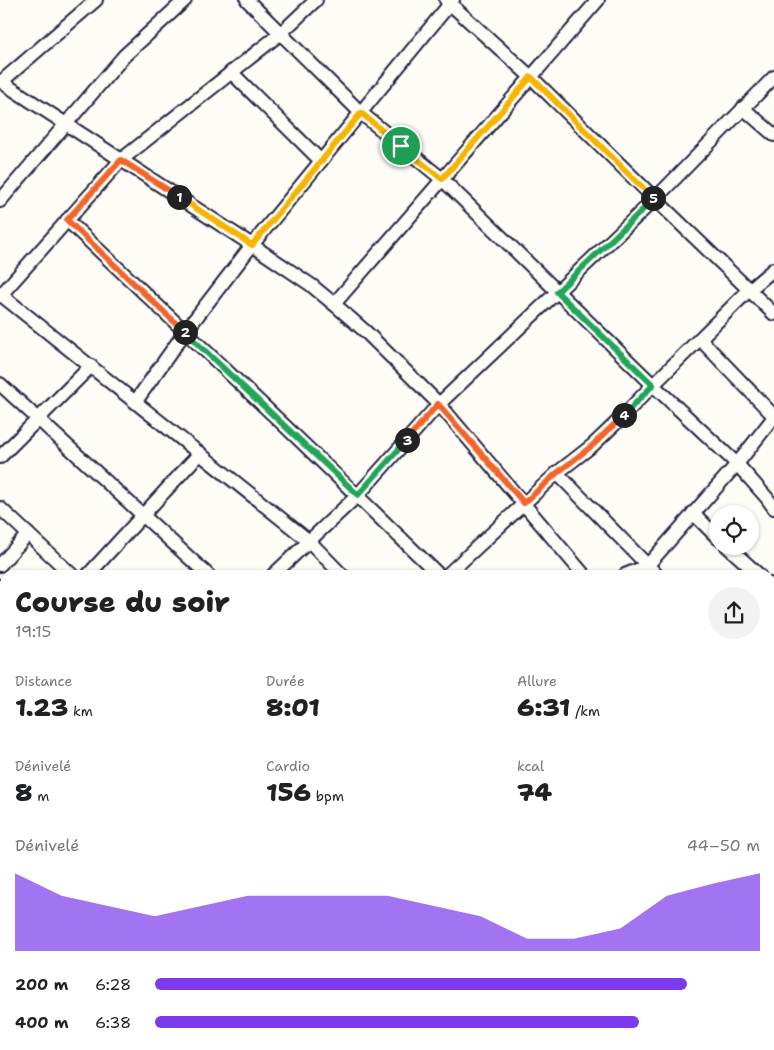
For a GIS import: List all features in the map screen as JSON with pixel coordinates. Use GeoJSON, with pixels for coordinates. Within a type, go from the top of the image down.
{"type":"FeatureCollection","features":[{"type":"Feature","properties":{"kind":"street"},"geometry":{"type":"LineString","coordinates":[[96,0],[0,81],[252,245],[311,285],[334,304],[366,332],[438,404],[580,570]]}},
{"type":"Feature","properties":{"kind":"street"},"geometry":{"type":"LineString","coordinates":[[0,201],[124,56],[185,0]]}},
{"type":"Feature","properties":{"kind":"street"},"geometry":{"type":"LineString","coordinates":[[247,0],[361,113],[442,179],[736,464],[774,508]]}},
{"type":"Feature","properties":{"kind":"street"},"geometry":{"type":"LineString","coordinates":[[316,0],[281,33],[121,160],[0,295],[136,401],[309,541],[337,570]]}},
{"type":"Feature","properties":{"kind":"street"},"geometry":{"type":"LineString","coordinates":[[334,304],[598,0]]}},
{"type":"Feature","properties":{"kind":"street"},"geometry":{"type":"LineString","coordinates":[[136,401],[185,332],[252,245],[450,1],[531,77],[774,314]]}},
{"type":"Feature","properties":{"kind":"street"},"geometry":{"type":"LineString","coordinates":[[231,72],[321,160]]}},
{"type":"Feature","properties":{"kind":"street"},"geometry":{"type":"LineString","coordinates":[[278,570],[358,495],[438,404],[654,199],[774,77]]}},
{"type":"Feature","properties":{"kind":"street"},"geometry":{"type":"LineString","coordinates":[[743,108],[774,135]]}},
{"type":"Feature","properties":{"kind":"street"},"geometry":{"type":"LineString","coordinates":[[67,220],[358,495],[434,570]]}},
{"type":"Feature","properties":{"kind":"street"},"geometry":{"type":"LineString","coordinates":[[453,570],[557,473],[593,445],[749,290],[774,269]]}},
{"type":"Feature","properties":{"kind":"street"},"geometry":{"type":"LineString","coordinates":[[637,570],[647,566],[736,464],[774,417],[700,339]]}},
{"type":"Feature","properties":{"kind":"street"},"geometry":{"type":"LineString","coordinates":[[0,457],[91,366]]}},
{"type":"Feature","properties":{"kind":"street"},"geometry":{"type":"LineString","coordinates":[[0,384],[203,570]]}},
{"type":"Feature","properties":{"kind":"street"},"geometry":{"type":"LineString","coordinates":[[93,570],[200,453]]}},
{"type":"Feature","properties":{"kind":"street"},"geometry":{"type":"LineString","coordinates":[[557,473],[651,570]]}},
{"type":"Feature","properties":{"kind":"street"},"geometry":{"type":"LineString","coordinates":[[0,508],[67,570]]}},
{"type":"Feature","properties":{"kind":"street"},"geometry":{"type":"LineString","coordinates":[[693,513],[709,529]]}},
{"type":"Feature","properties":{"kind":"street"},"geometry":{"type":"LineString","coordinates":[[0,565],[28,534]]}},
{"type":"Feature","properties":{"kind":"street"},"geometry":{"type":"LineString","coordinates":[[737,555],[753,570]]}},
{"type":"Feature","properties":{"kind":"route"},"geometry":{"type":"LineString","coordinates":[[531,77],[654,199],[557,292],[653,385],[593,445],[557,473],[524,503],[438,404],[358,495],[67,220],[121,160],[252,245],[361,113],[401,146],[442,179],[531,77]]}}]}
